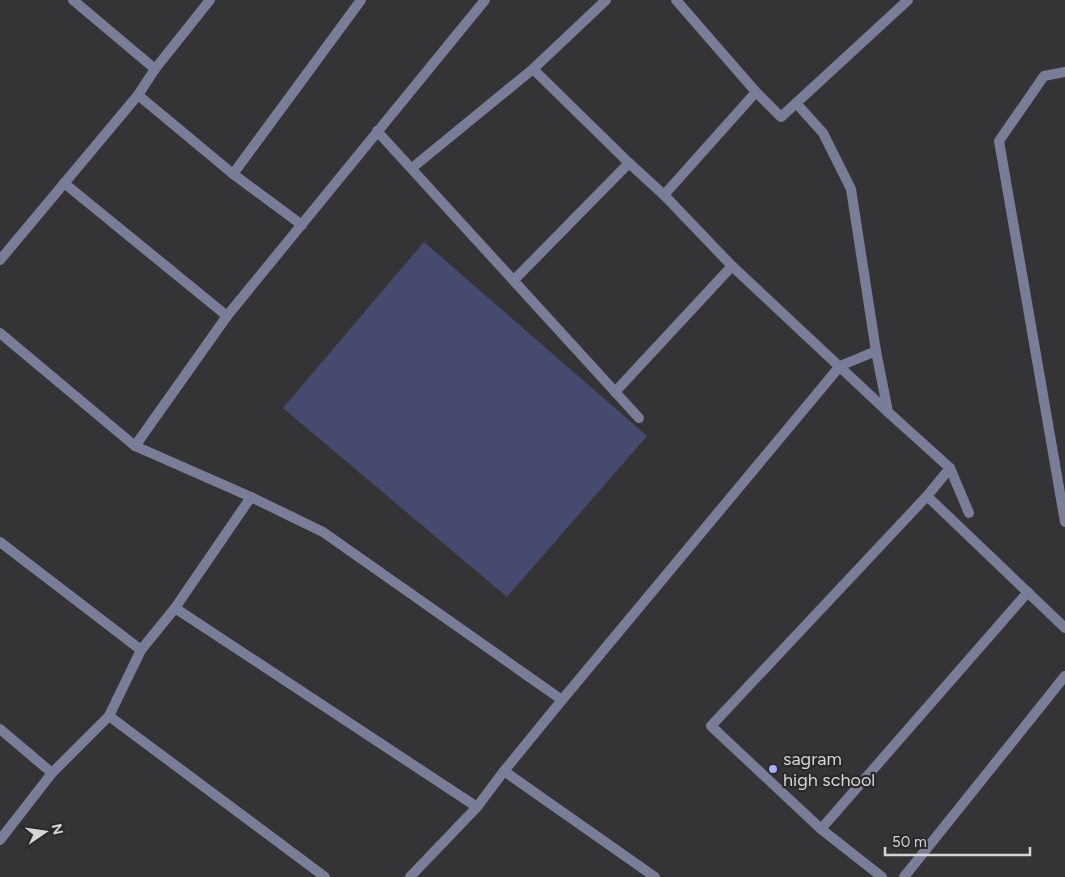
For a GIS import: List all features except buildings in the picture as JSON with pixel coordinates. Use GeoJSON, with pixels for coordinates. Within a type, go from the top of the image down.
{"type":"FeatureCollection","features":[{"type":"Feature","properties":{"kind":"street"},"geometry":{"type":"LineString","coordinates":[[72,0],[155,69]]}},
{"type":"Feature","properties":{"kind":"street"},"geometry":{"type":"LineString","coordinates":[[0,260],[138,96],[155,69],[210,0]]}},
{"type":"Feature","properties":{"kind":"street"},"geometry":{"type":"LineString","coordinates":[[233,174],[361,0]]}},
{"type":"Feature","properties":{"kind":"street"},"geometry":{"type":"LineString","coordinates":[[135,446],[227,316],[485,0]]}},
{"type":"Feature","properties":{"kind":"street"},"geometry":{"type":"LineString","coordinates":[[412,168],[533,69],[606,0]]}},
{"type":"Feature","properties":{"kind":"street"},"geometry":{"type":"LineString","coordinates":[[676,0],[756,92],[781,117],[908,0]]}},
{"type":"Feature","properties":{"kind":"street"},"geometry":{"type":"LineString","coordinates":[[533,69],[664,196],[732,266],[950,468],[969,513]]}},
{"type":"Feature","properties":{"kind":"street"},"geometry":{"type":"LineString","coordinates":[[1065,72],[1044,76],[998,141],[1065,522]]}},
{"type":"Feature","properties":{"kind":"street"},"geometry":{"type":"LineString","coordinates":[[664,196],[756,92]]}},
{"type":"Feature","properties":{"kind":"street"},"geometry":{"type":"LineString","coordinates":[[138,96],[233,174],[302,225]]}},
{"type":"Feature","properties":{"kind":"street"},"geometry":{"type":"LineString","coordinates":[[796,103],[823,133],[851,189],[876,351],[888,412]]}},
{"type":"Feature","properties":{"kind":"street"},"geometry":{"type":"LineString","coordinates":[[378,131],[639,418]]}},
{"type":"Feature","properties":{"kind":"street"},"geometry":{"type":"LineString","coordinates":[[514,280],[629,163]]}},
{"type":"Feature","properties":{"kind":"street"},"geometry":{"type":"LineString","coordinates":[[64,183],[227,316]]}},
{"type":"Feature","properties":{"kind":"street"},"geometry":{"type":"LineString","coordinates":[[616,392],[732,266]]}},
{"type":"Feature","properties":{"kind":"street"},"geometry":{"type":"LineString","coordinates":[[0,334],[135,446],[251,496],[323,532],[562,700]]}},
{"type":"Feature","properties":{"kind":"street"},"geometry":{"type":"LineString","coordinates":[[410,877],[477,807],[562,700],[840,366],[876,351]]}},
{"type":"Feature","properties":{"kind":"street"},"geometry":{"type":"LineString","coordinates":[[882,877],[822,829],[711,726],[927,496],[950,468]]}},
{"type":"Feature","properties":{"kind":"street"},"geometry":{"type":"LineString","coordinates":[[0,840],[52,773],[109,716],[141,650],[175,608],[251,496]]}},
{"type":"Feature","properties":{"kind":"street"},"geometry":{"type":"LineString","coordinates":[[927,496],[1065,628]]}},
{"type":"Feature","properties":{"kind":"street"},"geometry":{"type":"LineString","coordinates":[[0,542],[141,650]]}},
{"type":"Feature","properties":{"kind":"street"},"geometry":{"type":"LineString","coordinates":[[822,829],[1028,592]]}},
{"type":"Feature","properties":{"kind":"street"},"geometry":{"type":"LineString","coordinates":[[175,608],[477,807]]}},
{"type":"Feature","properties":{"kind":"street"},"geometry":{"type":"LineString","coordinates":[[904,877],[1065,676]]}},
{"type":"Feature","properties":{"kind":"street"},"geometry":{"type":"LineString","coordinates":[[109,716],[326,877]]}},
{"type":"Feature","properties":{"kind":"street"},"geometry":{"type":"LineString","coordinates":[[0,729],[52,773]]}},
{"type":"Feature","properties":{"kind":"street"},"geometry":{"type":"LineString","coordinates":[[504,771],[655,877]]}},
{"type":"Feature","properties":{"kind":"street"},"geometry":{"type":"LineString","coordinates":[[910,877],[914,864]]}},
{"type":"Feature","properties":{"kind":"shaded area"},"geometry":{"type":"Polygon","coordinates":[[[424,242],[647,436],[507,597],[283,408],[424,242]]]}},
{"type":"Feature","properties":{"kind":"place","name":"sagram high school"},"geometry":{"type":"Point","coordinates":[773,769]}}]}
